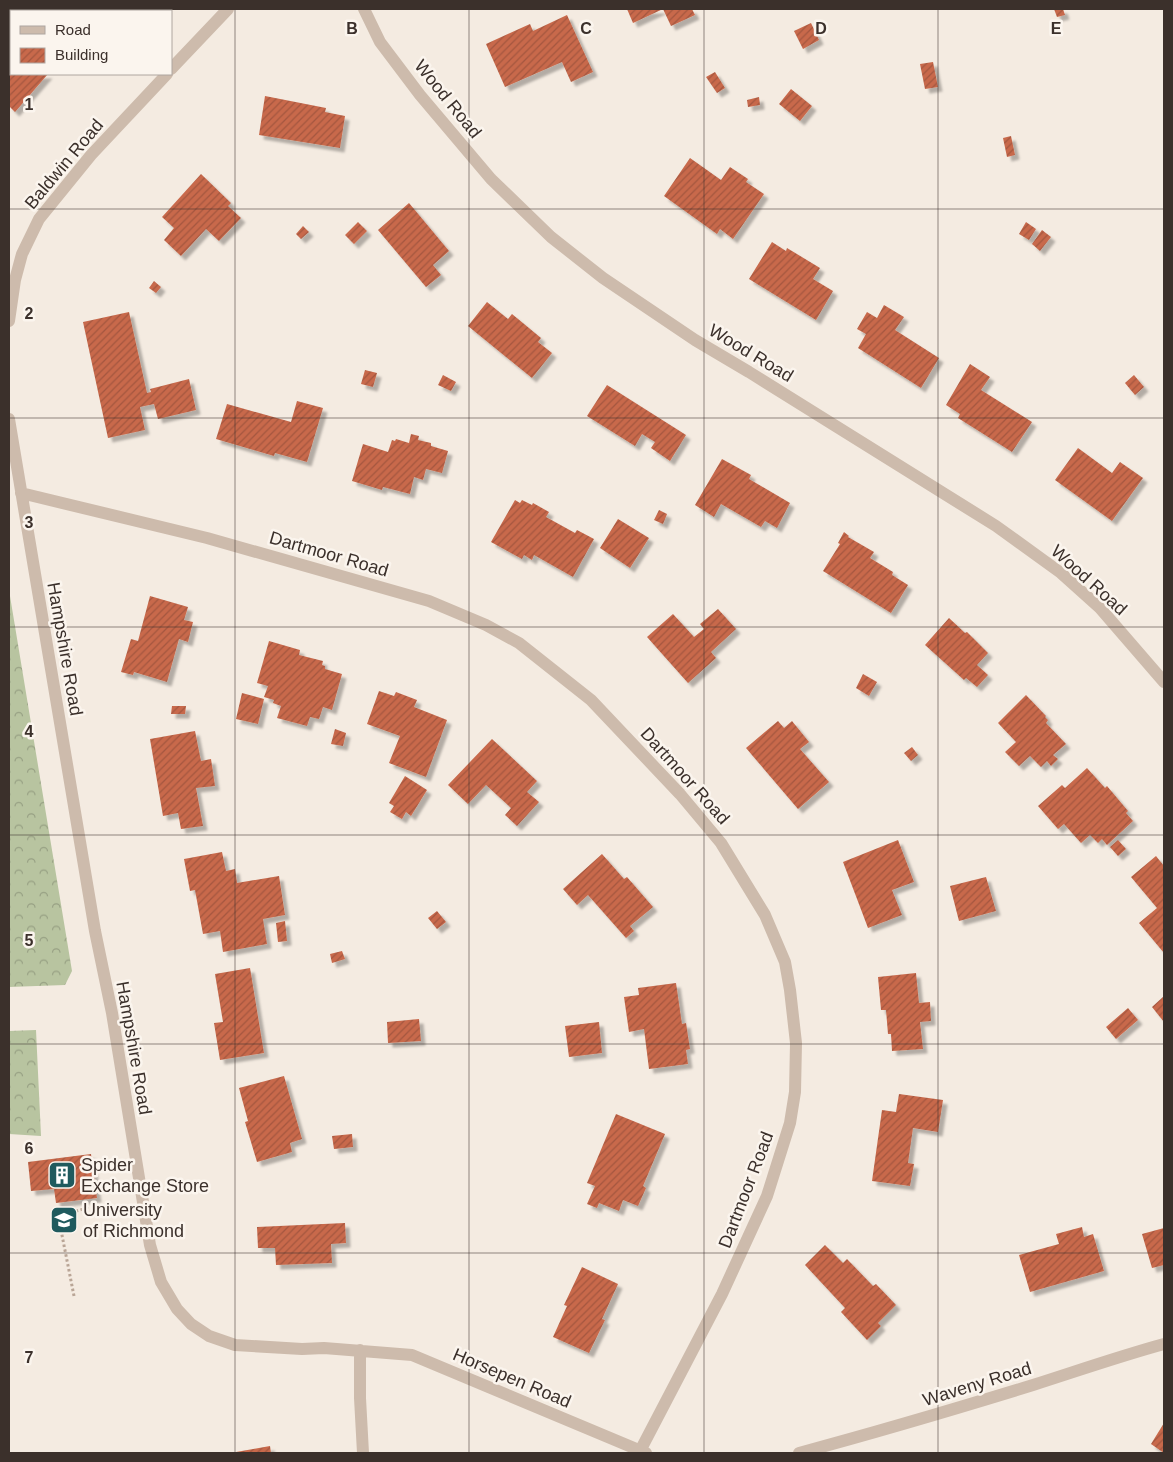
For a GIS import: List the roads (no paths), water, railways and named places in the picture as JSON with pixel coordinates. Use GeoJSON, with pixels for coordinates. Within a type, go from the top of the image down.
{"type":"FeatureCollection","features":[{"type":"Feature","properties":{"kind":"street"},"geometry":{"type":"LineString","coordinates":[[172,68],[228,9]]}},
{"type":"Feature","properties":{"kind":"street","name":"Wood Road"},"geometry":{"type":"LineString","coordinates":[[364,9],[380,42],[420,95],[491,179],[551,236],[603,278],[695,340],[996,526],[1061,573],[1100,608],[1164,682]]}},
{"type":"Feature","properties":{"kind":"street","name":"Baldwin Road"},"geometry":{"type":"LineString","coordinates":[[9,321],[22,254],[39,219],[92,155],[166,75]]}},
{"type":"Feature","properties":{"kind":"street"},"geometry":{"type":"LineString","coordinates":[[9,419],[21,493]]}},
{"type":"Feature","properties":{"kind":"street","name":"Hampshire Road"},"geometry":{"type":"LineString","coordinates":[[21,493],[95,931],[112,1013],[150,1245],[161,1282],[177,1308],[190,1324],[209,1336],[235,1344],[360,1350]]}},
{"type":"Feature","properties":{"kind":"street","name":"Dartmoor Road"},"geometry":{"type":"LineString","coordinates":[[21,493],[207,538],[429,601],[486,625],[519,643],[591,700],[680,794],[721,843],[765,914],[785,962],[796,1043],[795,1092],[790,1124],[766,1196],[722,1294],[643,1452]]}},
{"type":"Feature","properties":{"kind":"street","name":"Waveny Road"},"geometry":{"type":"LineString","coordinates":[[799,1453],[914,1421],[1078,1371],[1116,1357],[1164,1344]]}},
{"type":"Feature","properties":{"kind":"street"},"geometry":{"type":"LineString","coordinates":[[360,1350],[363,1453]]}},
{"type":"Feature","properties":{"kind":"street","name":"Horsepen Road"},"geometry":{"type":"LineString","coordinates":[[360,1350],[412,1355],[643,1452]]}},
{"type":"Feature","properties":{"kind":"place","name":"Spider Exchange Store"},"geometry":{"type":"Point","coordinates":[62,1175]}},
{"type":"Feature","properties":{"kind":"place","name":"University of Richmond"},"geometry":{"type":"Point","coordinates":[64,1220]}}]}
